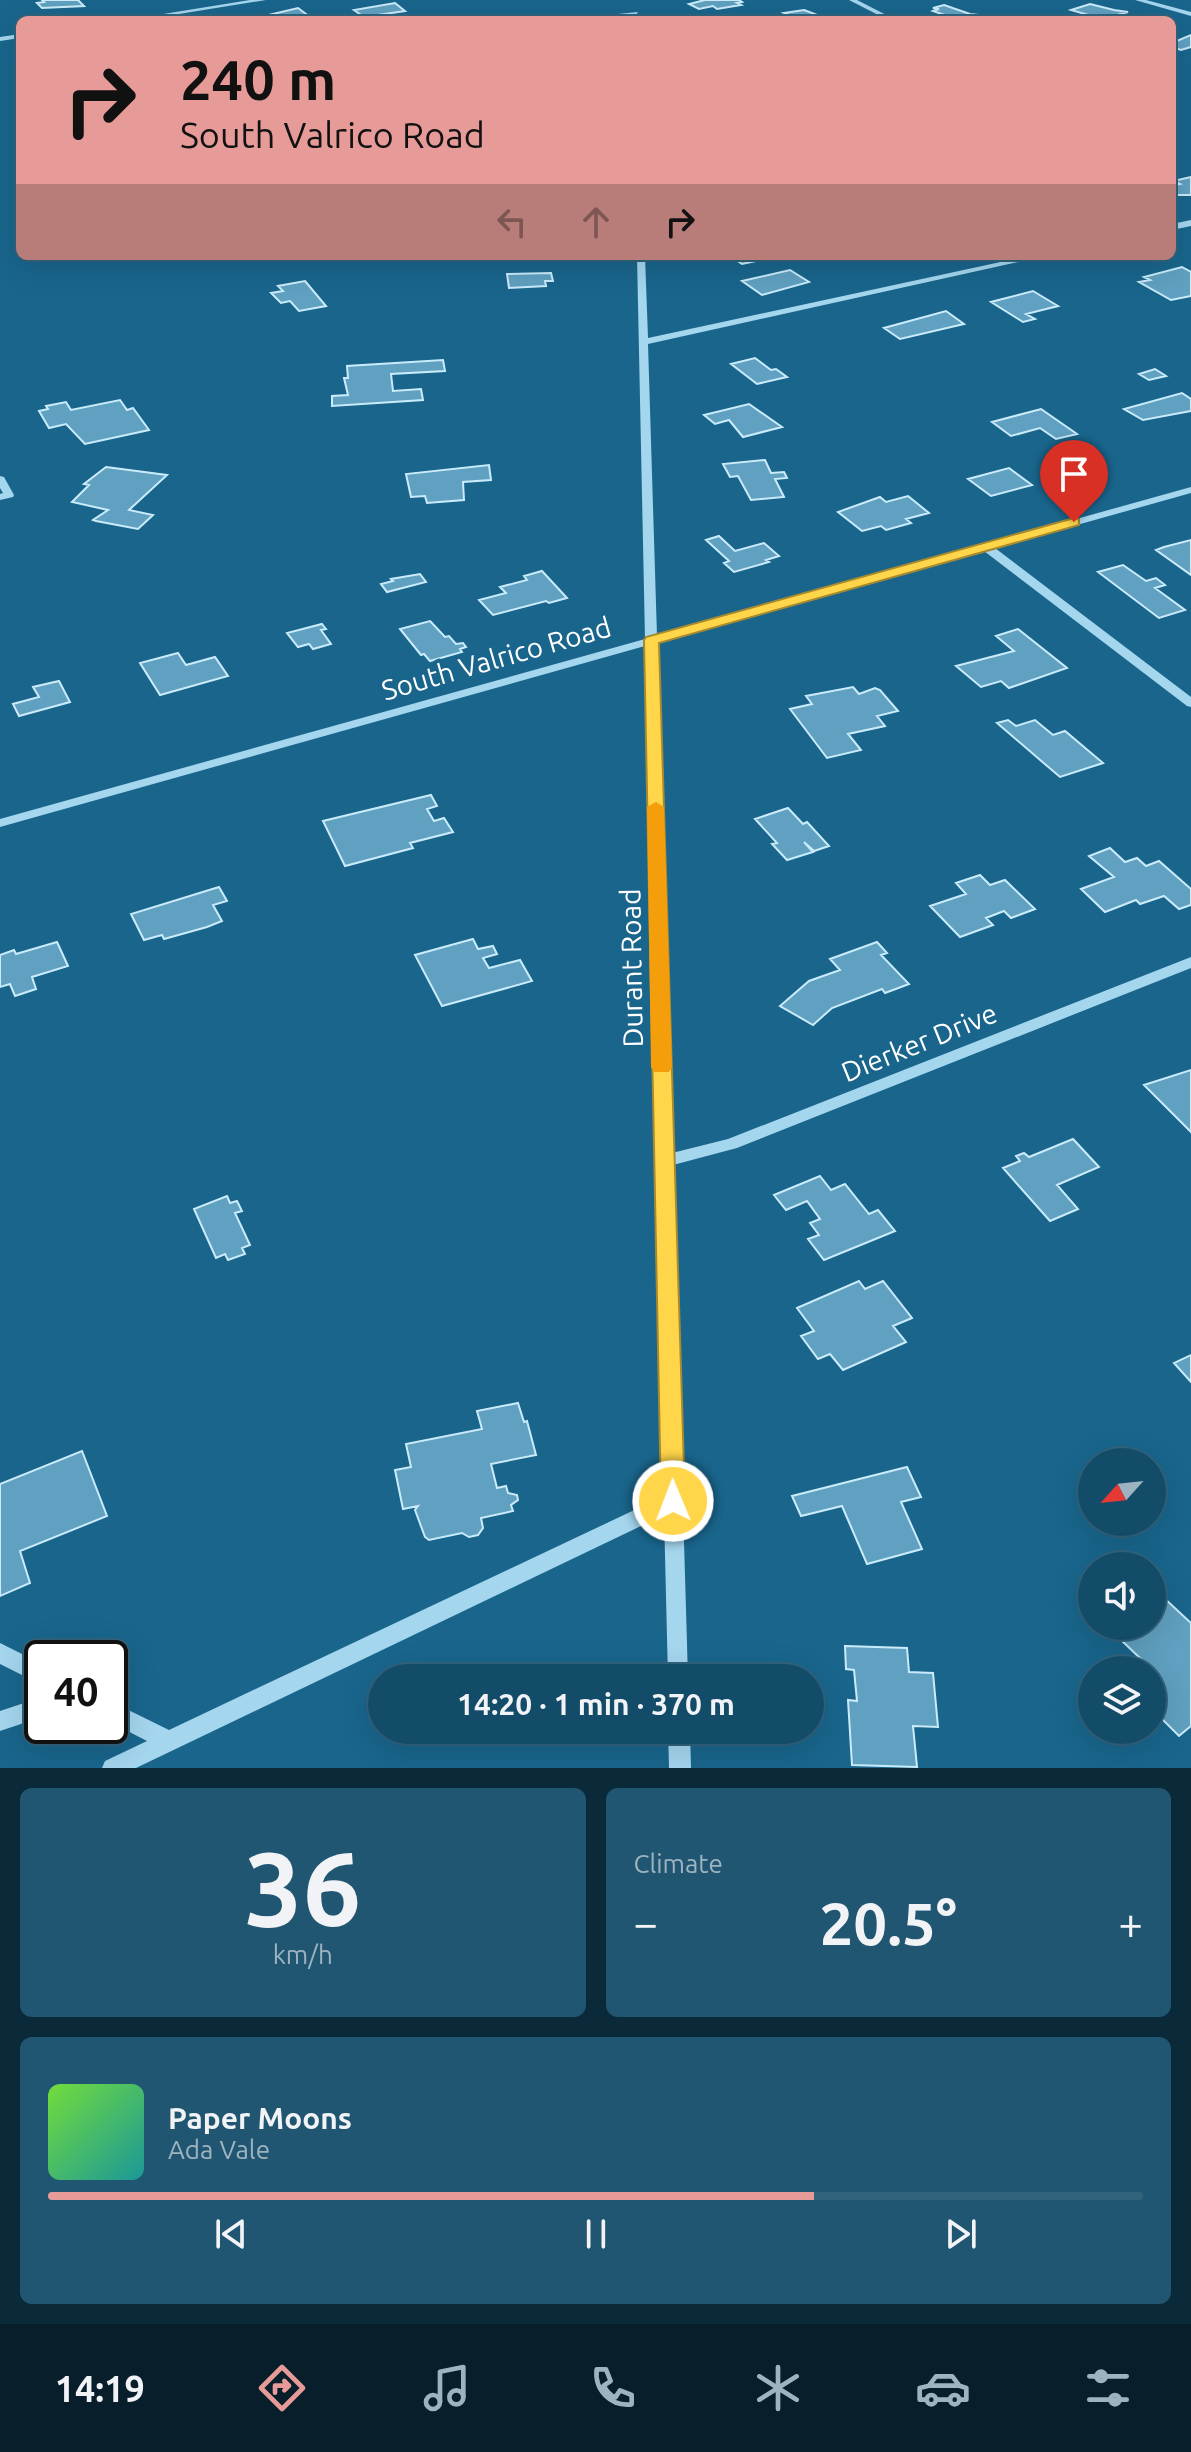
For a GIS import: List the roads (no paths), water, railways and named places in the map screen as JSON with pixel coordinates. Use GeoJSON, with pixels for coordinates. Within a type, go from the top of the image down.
{"type":"FeatureCollection","features":[{"type":"Feature","properties":{"kind":"street"},"geometry":{"type":"LineString","coordinates":[[156,16],[263,0]]}},
{"type":"Feature","properties":{"kind":"street"},"geometry":{"type":"LineString","coordinates":[[636,0],[636,16]]}},
{"type":"Feature","properties":{"kind":"street"},"geometry":{"type":"LineString","coordinates":[[852,0],[885,16]]}},
{"type":"Feature","properties":{"kind":"street"},"geometry":{"type":"LineString","coordinates":[[1138,0],[1191,14]]}},
{"type":"Feature","properties":{"kind":"street","name":"Durant Road"},"geometry":{"type":"LineString","coordinates":[[641,260],[678,1664]]}},
{"type":"Feature","properties":{"kind":"street"},"geometry":{"type":"LineString","coordinates":[[643,342],[1022,260]]}},
{"type":"Feature","properties":{"kind":"street"},"geometry":{"type":"LineString","coordinates":[[0,479],[9,495],[0,497]]}},
{"type":"Feature","properties":{"kind":"street","name":"South Valrico Road"},"geometry":{"type":"LineString","coordinates":[[0,823],[1191,490]]}},
{"type":"Feature","properties":{"kind":"street"},"geometry":{"type":"LineString","coordinates":[[986,547],[1191,703]]}},
{"type":"Feature","properties":{"kind":"street","name":"Dierker Drive"},"geometry":{"type":"LineString","coordinates":[[664,1161],[731,1144],[1191,962]]}},
{"type":"Feature","properties":{"kind":"street"},"geometry":{"type":"LineString","coordinates":[[113,1768],[673,1501]]}},
{"type":"Feature","properties":{"kind":"street"},"geometry":{"type":"LineString","coordinates":[[0,1653],[24,1666]]}},
{"type":"Feature","properties":{"kind":"street"},"geometry":{"type":"LineString","coordinates":[[0,1721],[24,1713]]}},
{"type":"Feature","properties":{"kind":"street"},"geometry":{"type":"LineString","coordinates":[[128,1720],[168,1741]]}},
{"type":"Feature","properties":{"kind":"street"},"geometry":{"type":"LineString","coordinates":[[679,1744],[680,1768]]}}]}
